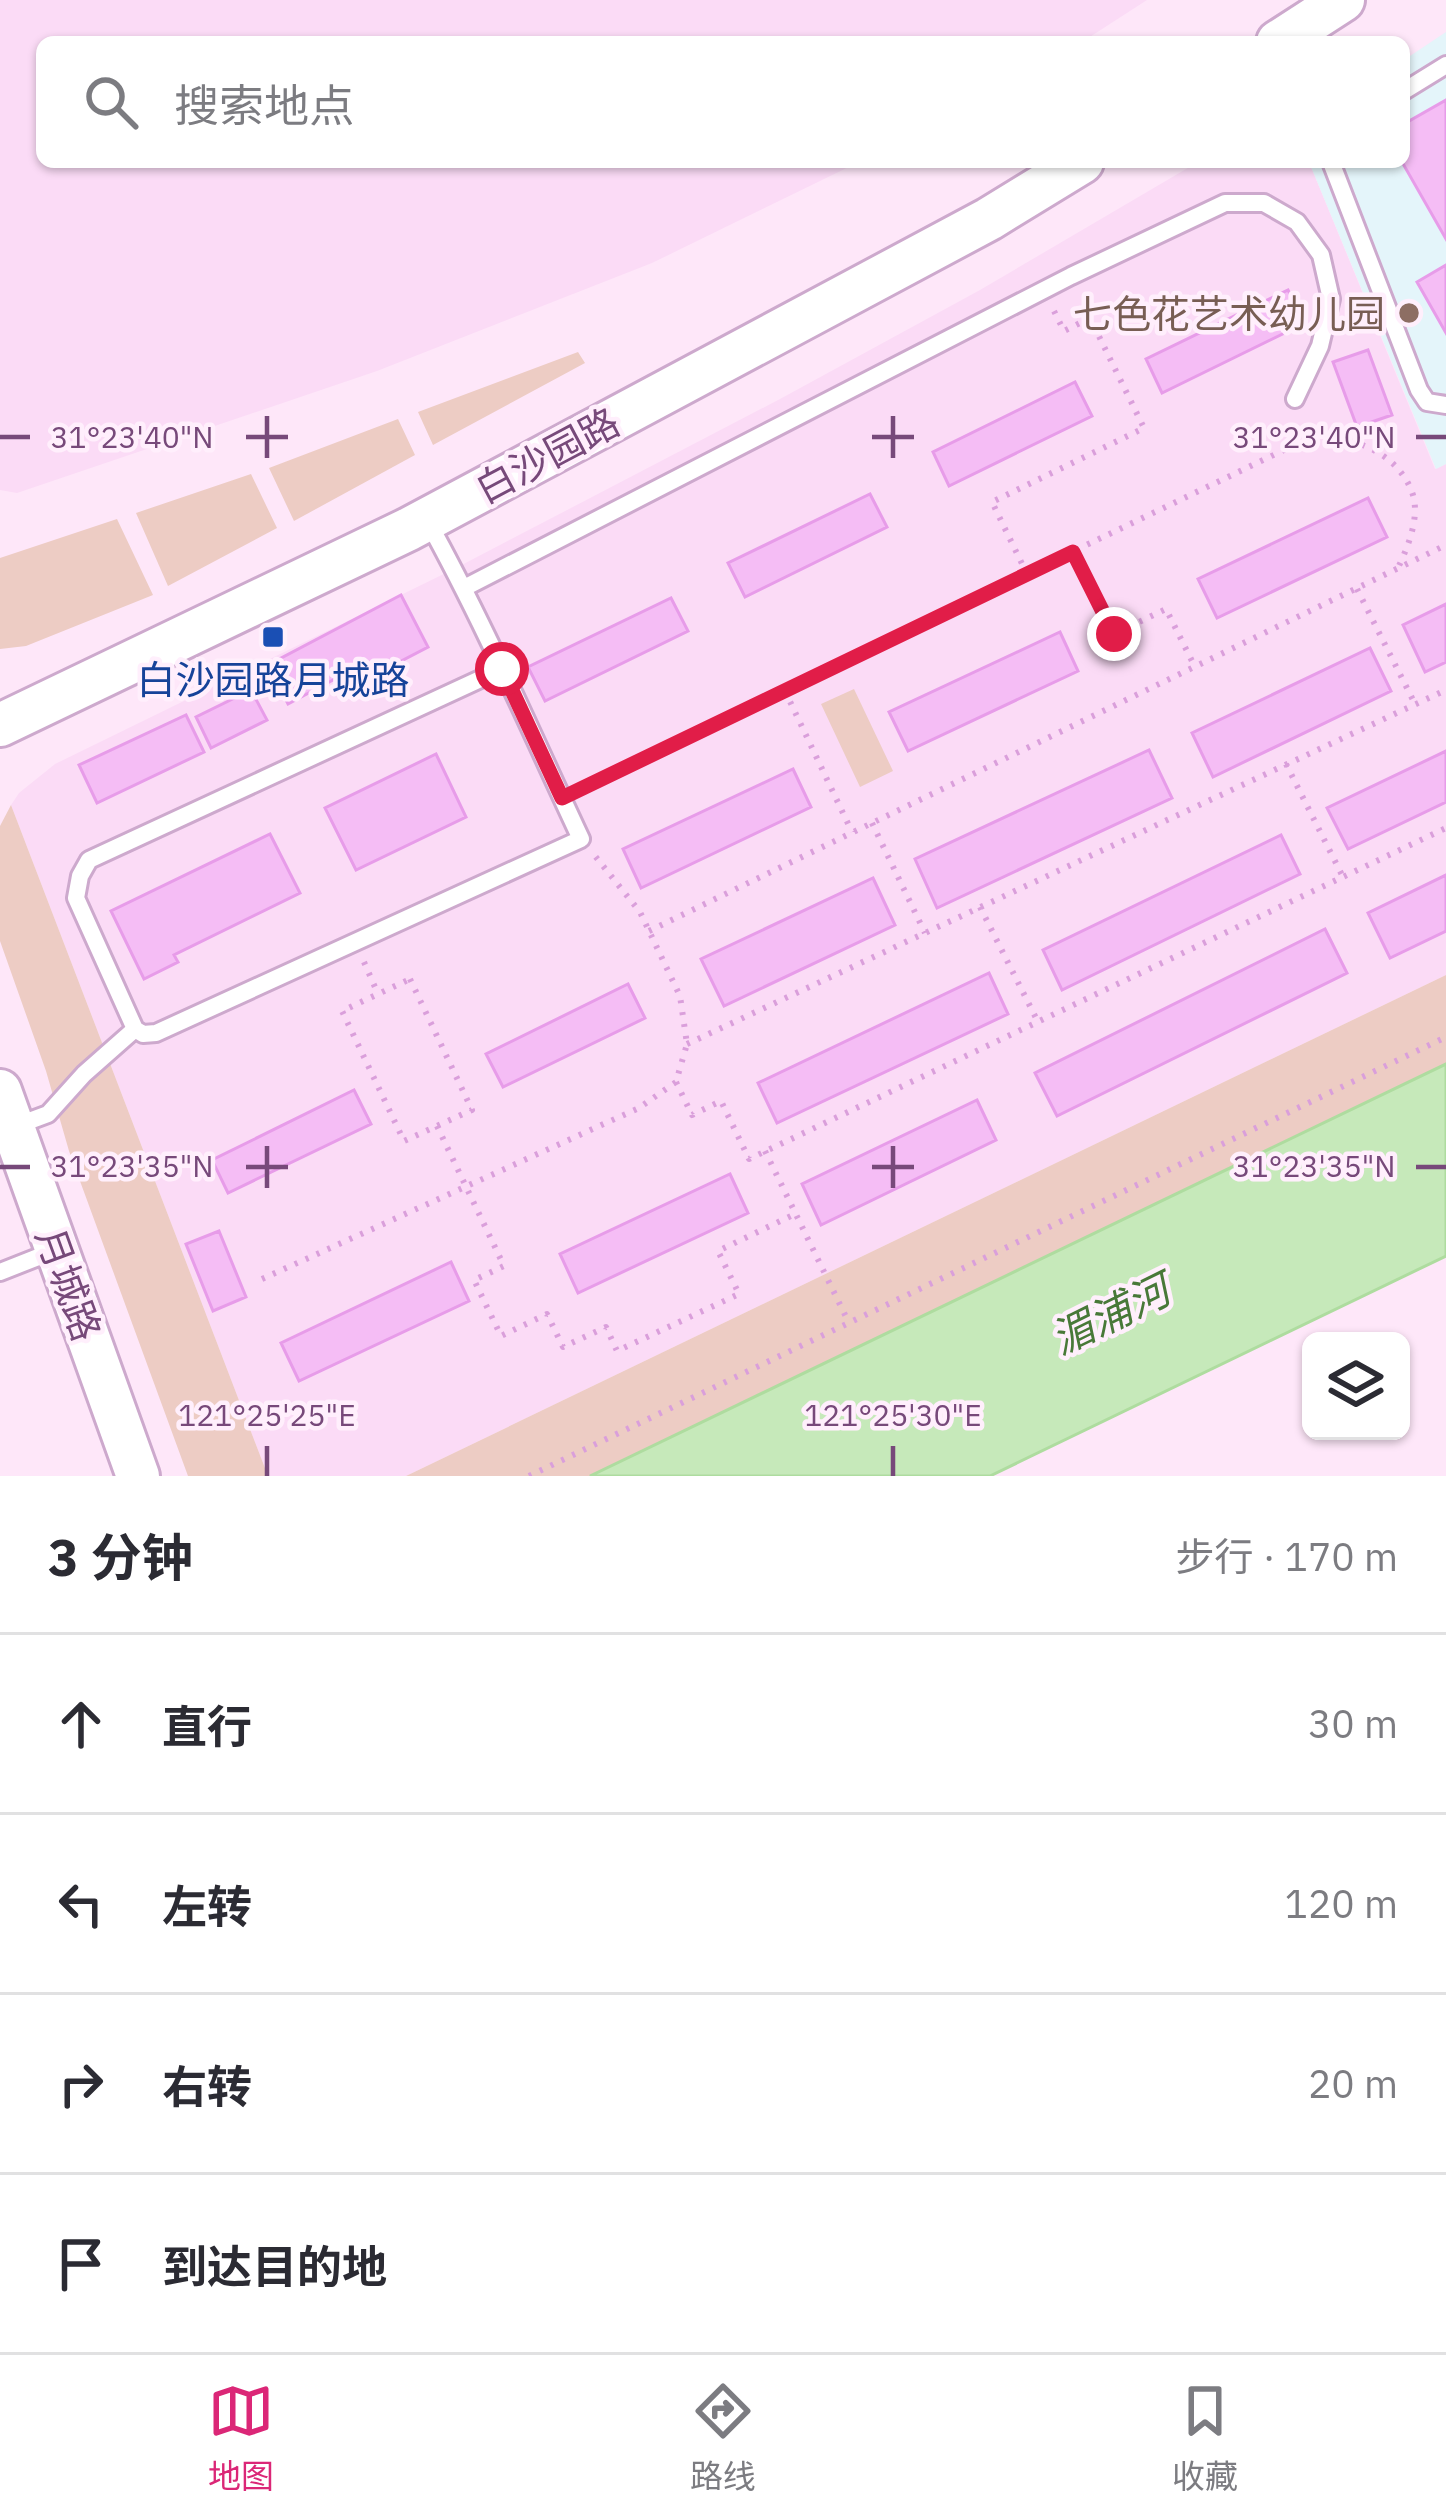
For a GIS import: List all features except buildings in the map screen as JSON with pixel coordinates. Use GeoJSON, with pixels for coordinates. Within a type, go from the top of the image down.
{"type":"FeatureCollection","features":[{"type":"Feature","properties":{"kind":"street"},"geometry":{"type":"LineString","coordinates":[[1287,36],[1343,0]]}},
{"type":"Feature","properties":{"kind":"street","name":"白沙园路"},"geometry":{"type":"LineString","coordinates":[[0,725],[427,519],[989,219],[1072,168]]}},
{"type":"Feature","properties":{"kind":"street","name":"月城路"},"geometry":{"type":"LineString","coordinates":[[6,1109],[138,1476]]}},
{"type":"Feature","properties":{"kind":"lane"},"geometry":{"type":"LineString","coordinates":[[1410,87],[1446,65]]}},
{"type":"Feature","properties":{"kind":"lane"},"geometry":{"type":"LineString","coordinates":[[1333,168],[1419,390],[1427,402],[1446,405]]}},
{"type":"Feature","properties":{"kind":"lane"},"geometry":{"type":"LineString","coordinates":[[464,588],[1043,290],[1225,202],[1264,203],[1297,222],[1321,255],[1330,299],[1320,346],[1294,399]]}},
{"type":"Feature","properties":{"kind":"lane"},"geometry":{"type":"LineString","coordinates":[[427,519],[464,588],[502,669],[581,839],[156,1033],[135,1029],[76,898],[88,860],[502,669]]}},
{"type":"Feature","properties":{"kind":"lane"},"geometry":{"type":"LineString","coordinates":[[6,1109],[48,1114],[135,1029]]}},
{"type":"Feature","properties":{"kind":"lane"},"geometry":{"type":"LineString","coordinates":[[0,1272],[57,1250]]}},
{"type":"Feature","properties":{"kind":"path"},"geometry":{"type":"LineString","coordinates":[[1027,574],[992,502],[1144,428],[1090,318],[1064,331],[1043,290]]}},
{"type":"Feature","properties":{"kind":"path"},"geometry":{"type":"LineString","coordinates":[[562,798],[1311,437],[1337,435],[1372,447],[1400,472],[1414,497],[1409,542],[1397,570]]}},
{"type":"Feature","properties":{"kind":"path"},"geometry":{"type":"LineString","coordinates":[[649,931],[1446,545]]}},
{"type":"Feature","properties":{"kind":"path"},"geometry":{"type":"LineString","coordinates":[[1073,552],[1114,634],[1166,609],[1195,667]]}},
{"type":"Feature","properties":{"kind":"path"},"geometry":{"type":"LineString","coordinates":[[1357,589],[1415,704]]}},
{"type":"Feature","properties":{"kind":"path"},"geometry":{"type":"LineString","coordinates":[[687,1044],[1446,690]]}},
{"type":"Feature","properties":{"kind":"path"},"geometry":{"type":"LineString","coordinates":[[785,691],[852,832]]}},
{"type":"Feature","properties":{"kind":"path"},"geometry":{"type":"LineString","coordinates":[[1286,764],[1343,877]]}},
{"type":"Feature","properties":{"kind":"path"},"geometry":{"type":"LineString","coordinates":[[872,823],[925,933]]}},
{"type":"Feature","properties":{"kind":"path"},"geometry":{"type":"LineString","coordinates":[[676,1082],[692,1115],[721,1102],[749,1159],[1446,828]]}},
{"type":"Feature","properties":{"kind":"path"},"geometry":{"type":"LineString","coordinates":[[262,1279],[639,1108],[676,1082],[687,1044],[680,996],[640,912],[581,839]]}},
{"type":"Feature","properties":{"kind":"path"},"geometry":{"type":"LineString","coordinates":[[980,907],[1038,1022]]}},
{"type":"Feature","properties":{"kind":"path"},"geometry":{"type":"LineString","coordinates":[[356,942],[378,994]]}},
{"type":"Feature","properties":{"kind":"path"},"geometry":{"type":"LineString","coordinates":[[410,979],[472,1110],[404,1142],[342,1011],[378,994],[410,979]]}},
{"type":"Feature","properties":{"kind":"path"},"geometry":{"type":"LineString","coordinates":[[529,1476],[1446,1037]]}},
{"type":"Feature","properties":{"kind":"path"},"geometry":{"type":"LineString","coordinates":[[437,1126],[504,1266],[474,1280],[500,1336],[548,1314],[563,1347],[606,1328],[617,1351],[739,1294],[718,1251],[795,1214]]}},
{"type":"Feature","properties":{"kind":"path"},"geometry":{"type":"LineString","coordinates":[[766,1151],[849,1323]]}},
{"type":"Feature","properties":{"kind":"shaded area"},"geometry":{"type":"Polygon","coordinates":[[[0,0],[1147,0],[1091,36],[36,36],[36,168],[847,168],[652,263],[377,371],[17,493],[0,490],[0,0]]]}},
{"type":"Feature","properties":{"kind":"shaded area","name":"七色花艺术幼儿园"},"geometry":{"type":"Polygon","coordinates":[[[1446,32],[1446,464],[1436,469],[1311,168],[1410,168],[1410,56],[1446,32]]]}},
{"type":"Feature","properties":{"kind":"shaded area"},"geometry":{"type":"Polygon","coordinates":[[[1188,168],[1311,168],[1435,469],[1446,464],[1446,975],[406,1476],[268,1476],[11,805],[55,764],[454,569],[980,290],[1188,168]]]}},
{"type":"Feature","properties":{"kind":"shaded area"},"geometry":{"type":"Polygon","coordinates":[[[578,352],[585,363],[433,445],[418,412],[578,352]]]}},
{"type":"Feature","properties":{"kind":"shaded area"},"geometry":{"type":"Polygon","coordinates":[[[398,419],[415,455],[294,521],[269,468],[398,419]]]}},
{"type":"Feature","properties":{"kind":"shaded area"},"geometry":{"type":"Polygon","coordinates":[[[251,474],[277,528],[168,586],[136,513],[251,474]]]}},
{"type":"Feature","properties":{"kind":"shaded area"},"geometry":{"type":"Polygon","coordinates":[[[117,519],[153,595],[26,646],[0,649],[0,558],[117,519]]]}},
{"type":"Feature","properties":{"kind":"shaded area"},"geometry":{"type":"Polygon","coordinates":[[[854,689],[893,771],[860,787],[821,704],[854,689]]]}},
{"type":"Feature","properties":{"kind":"shaded area"},"geometry":{"type":"Polygon","coordinates":[[[11,805],[268,1476],[188,1476],[69,1151],[0,941],[0,826],[11,805]]]}},
{"type":"Feature","properties":{"kind":"shaded area"},"geometry":{"type":"Polygon","coordinates":[[[1446,975],[1446,1064],[590,1476],[406,1476],[1446,975]]]}},
{"type":"Feature","properties":{"kind":"water","name":"湄浦河"},"geometry":{"type":"Polygon","coordinates":[[[1446,1064],[1446,1256],[990,1476],[590,1476],[1446,1064]]]}},
{"type":"Feature","properties":{"kind":"place","name":"七色花艺术幼儿园"},"geometry":{"type":"Point","coordinates":[1409,313]}},
{"type":"Feature","properties":{"kind":"place","name":"白沙园路月城路"},"geometry":{"type":"Point","coordinates":[273,637]}},
{"type":"Feature","properties":{"kind":"route"},"geometry":{"type":"LineString","coordinates":[[502,669],[562,798],[1073,552],[1114,634]]}}]}
